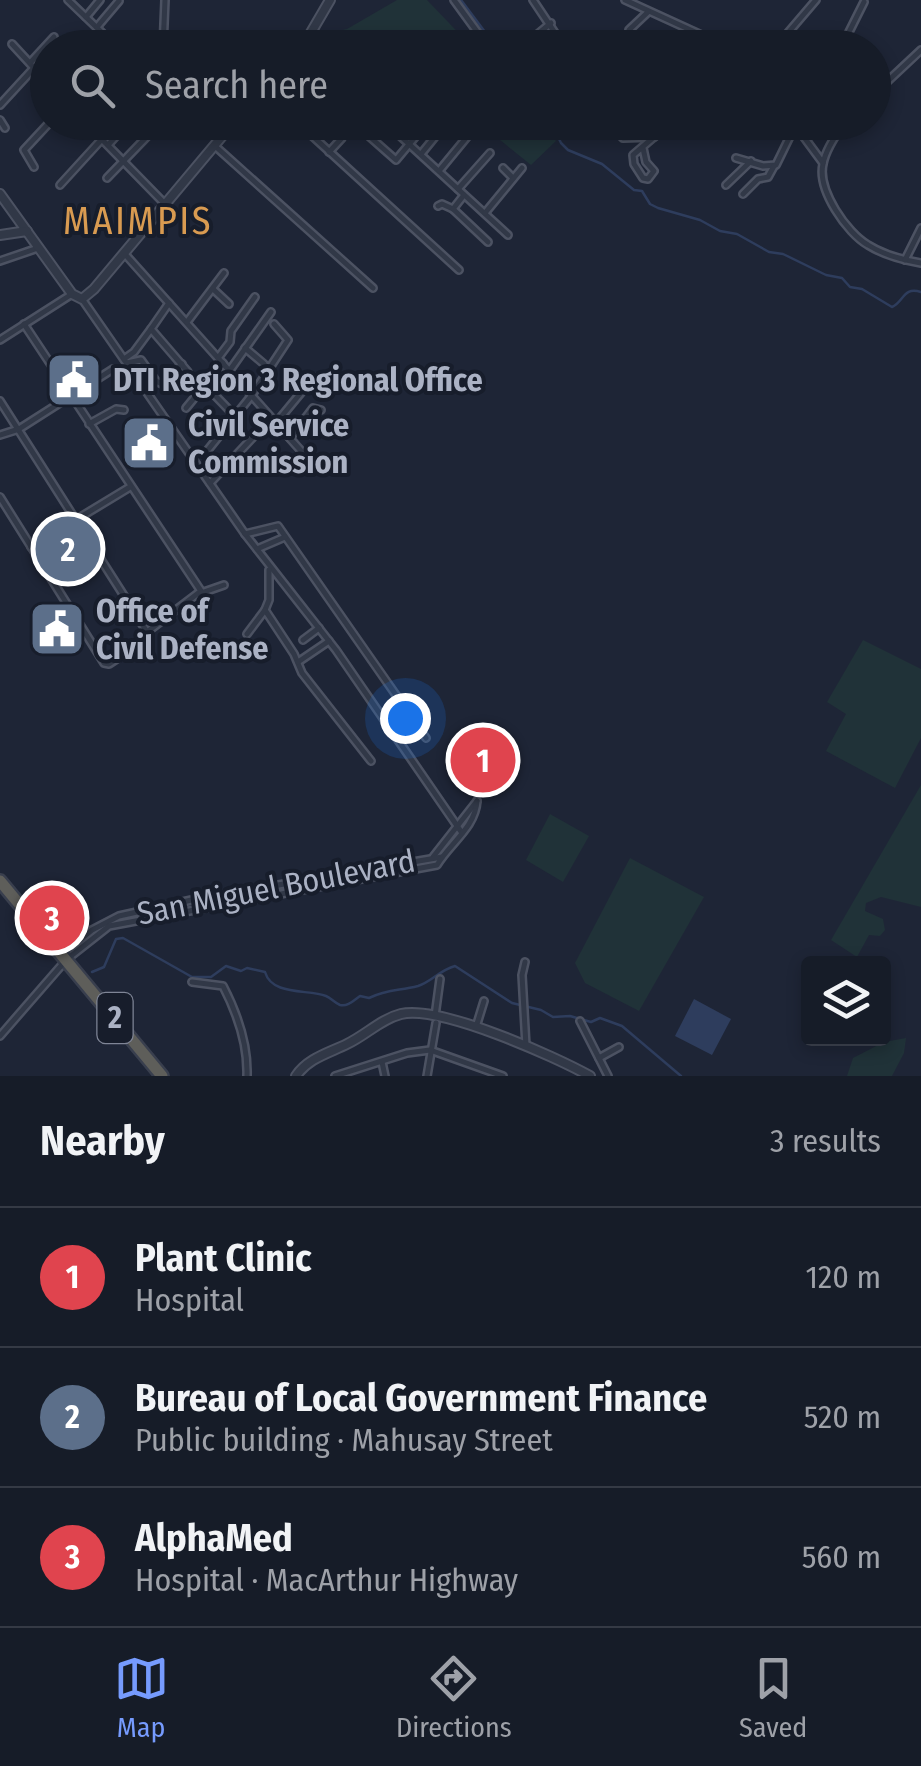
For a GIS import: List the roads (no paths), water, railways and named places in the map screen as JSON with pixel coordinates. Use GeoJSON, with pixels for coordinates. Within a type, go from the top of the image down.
{"type":"FeatureCollection","features":[{"type":"Feature","properties":{"kind":"highway","name":"2"},"geometry":{"type":"LineString","coordinates":[[0,881],[162,1076]]}},
{"type":"Feature","properties":{"kind":"street"},"geometry":{"type":"LineString","coordinates":[[68,0],[100,30]]}},
{"type":"Feature","properties":{"kind":"street"},"geometry":{"type":"LineString","coordinates":[[86,18],[100,0]]}},
{"type":"Feature","properties":{"kind":"street"},"geometry":{"type":"LineString","coordinates":[[164,30],[165,0]]}},
{"type":"Feature","properties":{"kind":"street"},"geometry":{"type":"LineString","coordinates":[[312,30],[330,0]]}},
{"type":"Feature","properties":{"kind":"street"},"geometry":{"type":"LineString","coordinates":[[454,0],[476,30]]}},
{"type":"Feature","properties":{"kind":"street"},"geometry":{"type":"LineString","coordinates":[[533,0],[555,30]]}},
{"type":"Feature","properties":{"kind":"street"},"geometry":{"type":"LineString","coordinates":[[625,0],[689,30]]}},
{"type":"Feature","properties":{"kind":"street"},"geometry":{"type":"LineString","coordinates":[[790,30],[816,0]]}},
{"type":"Feature","properties":{"kind":"street"},"geometry":{"type":"LineString","coordinates":[[97,27],[119,1]]}},
{"type":"Feature","properties":{"kind":"street"},"geometry":{"type":"LineString","coordinates":[[851,30],[864,2]]}},
{"type":"Feature","properties":{"kind":"street"},"geometry":{"type":"LineString","coordinates":[[629,30],[648,12]]}},
{"type":"Feature","properties":{"kind":"street"},"geometry":{"type":"LineString","coordinates":[[543,30],[551,23]]}},
{"type":"Feature","properties":{"kind":"street"},"geometry":{"type":"LineString","coordinates":[[776,26],[780,30]]}},
{"type":"Feature","properties":{"kind":"street"},"geometry":{"type":"LineString","coordinates":[[12,44],[30,64]]}},
{"type":"Feature","properties":{"kind":"street"},"geometry":{"type":"LineString","coordinates":[[891,78],[921,50]]}},
{"type":"Feature","properties":{"kind":"street"},"geometry":{"type":"LineString","coordinates":[[0,105],[30,68]]}},
{"type":"Feature","properties":{"kind":"street"},"geometry":{"type":"LineString","coordinates":[[0,120],[5,128]]}},
{"type":"Feature","properties":{"kind":"street"},"geometry":{"type":"LineString","coordinates":[[33,140],[24,150],[34,167]]}},
{"type":"Feature","properties":{"kind":"street"},"geometry":{"type":"LineString","coordinates":[[60,185],[107,140]]}},
{"type":"Feature","properties":{"kind":"street"},"geometry":{"type":"LineString","coordinates":[[108,178],[144,140]]}},
{"type":"Feature","properties":{"kind":"street"},"geometry":{"type":"LineString","coordinates":[[316,140],[460,270]]}},
{"type":"Feature","properties":{"kind":"street"},"geometry":{"type":"LineString","coordinates":[[329,152],[340,140]]}},
{"type":"Feature","properties":{"kind":"street"},"geometry":{"type":"LineString","coordinates":[[373,140],[396,160],[413,140]]}},
{"type":"Feature","properties":{"kind":"street"},"geometry":{"type":"LineString","coordinates":[[405,140],[508,235]]}},
{"type":"Feature","properties":{"kind":"street"},"geometry":{"type":"LineString","coordinates":[[420,154],[432,140]]}},
{"type":"Feature","properties":{"kind":"street"},"geometry":{"type":"LineString","coordinates":[[438,171],[464,140]]}},
{"type":"Feature","properties":{"kind":"street"},"geometry":{"type":"LineString","coordinates":[[643,148],[646,162],[654,171],[648,179],[643,178],[633,158],[636,150],[651,140]]}},
{"type":"Feature","properties":{"kind":"street"},"geometry":{"type":"LineString","coordinates":[[743,194],[758,179],[768,176],[787,140]]}},
{"type":"Feature","properties":{"kind":"street"},"geometry":{"type":"LineString","coordinates":[[807,140],[823,163]]}},
{"type":"Feature","properties":{"kind":"street"},"geometry":{"type":"LineString","coordinates":[[835,140],[823,163],[824,185],[855,234],[865,244],[921,263]]}},
{"type":"Feature","properties":{"kind":"street"},"geometry":{"type":"LineString","coordinates":[[82,299],[215,141],[373,288]]}},
{"type":"Feature","properties":{"kind":"street"},"geometry":{"type":"LineString","coordinates":[[105,142],[164,203]]}},
{"type":"Feature","properties":{"kind":"street"},"geometry":{"type":"LineString","coordinates":[[458,189],[490,152]]}},
{"type":"Feature","properties":{"kind":"street"},"geometry":{"type":"LineString","coordinates":[[736,158],[774,166]]}},
{"type":"Feature","properties":{"kind":"street"},"geometry":{"type":"LineString","coordinates":[[726,185],[751,162]]}},
{"type":"Feature","properties":{"kind":"street"},"geometry":{"type":"LineString","coordinates":[[504,168],[513,178]]}},
{"type":"Feature","properties":{"kind":"street"},"geometry":{"type":"LineString","coordinates":[[484,213],[522,168]]}},
{"type":"Feature","properties":{"kind":"street"},"geometry":{"type":"LineString","coordinates":[[0,194],[72,294],[82,299],[245,534],[329,641],[460,830]]}},
{"type":"Feature","properties":{"kind":"street"},"geometry":{"type":"LineString","coordinates":[[452,208],[464,194]]}},
{"type":"Feature","properties":{"kind":"street"},"geometry":{"type":"LineString","coordinates":[[438,206],[452,208],[488,242]]}},
{"type":"Feature","properties":{"kind":"street"},"geometry":{"type":"LineString","coordinates":[[905,260],[921,228]]}},
{"type":"Feature","properties":{"kind":"street"},"geometry":{"type":"LineString","coordinates":[[0,234],[27,230]]}},
{"type":"Feature","properties":{"kind":"street"},"geometry":{"type":"LineString","coordinates":[[0,261],[38,248]]}},
{"type":"Feature","properties":{"kind":"street"},"geometry":{"type":"LineString","coordinates":[[124,252],[303,453]]}},
{"type":"Feature","properties":{"kind":"street"},"geometry":{"type":"LineString","coordinates":[[186,322],[224,273]]}},
{"type":"Feature","properties":{"kind":"street"},"geometry":{"type":"LineString","coordinates":[[213,289],[229,304]]}},
{"type":"Feature","properties":{"kind":"street"},"geometry":{"type":"LineString","coordinates":[[0,340],[72,294]]}},
{"type":"Feature","properties":{"kind":"street"},"geometry":{"type":"LineString","coordinates":[[186,408],[221,361],[230,342],[230,331],[255,297]]}},
{"type":"Feature","properties":{"kind":"street"},"geometry":{"type":"LineString","coordinates":[[126,361],[169,303]]}},
{"type":"Feature","properties":{"kind":"street"},"geometry":{"type":"LineString","coordinates":[[230,370],[271,312]]}},
{"type":"Feature","properties":{"kind":"street"},"geometry":{"type":"LineString","coordinates":[[24,324],[201,593]]}},
{"type":"Feature","properties":{"kind":"street"},"geometry":{"type":"LineString","coordinates":[[208,451],[252,396],[288,340],[274,324]]}},
{"type":"Feature","properties":{"kind":"street"},"geometry":{"type":"LineString","coordinates":[[151,329],[188,372]]}},
{"type":"Feature","properties":{"kind":"street"},"geometry":{"type":"LineString","coordinates":[[246,348],[264,364]]}},
{"type":"Feature","properties":{"kind":"street"},"geometry":{"type":"LineString","coordinates":[[126,361],[141,360],[162,384],[182,364]]}},
{"type":"Feature","properties":{"kind":"street"},"geometry":{"type":"LineString","coordinates":[[0,434],[19,429],[113,369]]}},
{"type":"Feature","properties":{"kind":"street"},"geometry":{"type":"LineString","coordinates":[[210,483],[246,441],[274,420],[314,377]]}},
{"type":"Feature","properties":{"kind":"street"},"geometry":{"type":"LineString","coordinates":[[205,385],[235,416]]}},
{"type":"Feature","properties":{"kind":"street"},"geometry":{"type":"LineString","coordinates":[[0,401],[147,635]]}},
{"type":"Feature","properties":{"kind":"street"},"geometry":{"type":"LineString","coordinates":[[290,438],[314,408],[320,410]]}},
{"type":"Feature","properties":{"kind":"street"},"geometry":{"type":"LineString","coordinates":[[89,424],[116,409],[124,410]]}},
{"type":"Feature","properties":{"kind":"street"},"geometry":{"type":"LineString","coordinates":[[246,441],[253,447]]}},
{"type":"Feature","properties":{"kind":"street"},"geometry":{"type":"LineString","coordinates":[[31,547],[130,486]]}},
{"type":"Feature","properties":{"kind":"street"},"geometry":{"type":"LineString","coordinates":[[0,497],[106,664],[201,593],[224,585]]}},
{"type":"Feature","properties":{"kind":"street"},"geometry":{"type":"LineString","coordinates":[[245,534],[274,525],[286,538],[426,738]]}},
{"type":"Feature","properties":{"kind":"street"},"geometry":{"type":"LineString","coordinates":[[256,549],[276,538],[286,538]]}},
{"type":"Feature","properties":{"kind":"street"},"geometry":{"type":"LineString","coordinates":[[247,634],[266,610],[269,567]]}},
{"type":"Feature","properties":{"kind":"street"},"geometry":{"type":"LineString","coordinates":[[266,610],[324,704],[340,719],[370,761]]}},
{"type":"Feature","properties":{"kind":"street"},"geometry":{"type":"LineString","coordinates":[[302,640],[319,628]]}},
{"type":"Feature","properties":{"kind":"street"},"geometry":{"type":"LineString","coordinates":[[298,662],[329,641]]}},
{"type":"Feature","properties":{"kind":"street"},"geometry":{"type":"LineString","coordinates":[[428,866],[432,858],[460,830],[476,811],[477,801],[460,830],[442,857]]}},
{"type":"Feature","properties":{"kind":"street","name":"San Miguel Boulevard"},"geometry":{"type":"LineString","coordinates":[[167,910],[199,908],[442,857]]}},
{"type":"Feature","properties":{"kind":"street","name":"San Miguel Boulevard"},"geometry":{"type":"LineString","coordinates":[[0,1036],[65,956],[110,926],[196,899],[437,865],[442,857]]}},
{"type":"Feature","properties":{"kind":"street"},"geometry":{"type":"LineString","coordinates":[[196,899],[199,908]]}},
{"type":"Feature","properties":{"kind":"street"},"geometry":{"type":"LineString","coordinates":[[525,962],[522,1000],[526,1046]]}},
{"type":"Feature","properties":{"kind":"street"},"geometry":{"type":"LineString","coordinates":[[427,1076],[440,979]]}},
{"type":"Feature","properties":{"kind":"street"},"geometry":{"type":"LineString","coordinates":[[192,982],[222,986],[242,1034],[249,1063],[247,1076]]}},
{"type":"Feature","properties":{"kind":"street"},"geometry":{"type":"LineString","coordinates":[[476,1028],[484,1001]]}},
{"type":"Feature","properties":{"kind":"street"},"geometry":{"type":"LineString","coordinates":[[296,1076],[309,1062],[396,1015],[412,1013],[476,1028],[590,1076]]}},
{"type":"Feature","properties":{"kind":"street"},"geometry":{"type":"LineString","coordinates":[[580,1021],[608,1076]]}},
{"type":"Feature","properties":{"kind":"street"},"geometry":{"type":"LineString","coordinates":[[599,1058],[618,1047]]}},
{"type":"Feature","properties":{"kind":"street"},"geometry":{"type":"LineString","coordinates":[[341,1075],[430,1050],[503,1076]]}},
{"type":"Feature","properties":{"kind":"street"},"geometry":{"type":"LineString","coordinates":[[382,1062],[385,1076]]}},
{"type":"Feature","properties":{"kind":"water"},"geometry":{"type":"Polygon","coordinates":[[[694,999],[731,1019],[712,1055],[675,1036],[694,999]]]}},
{"type":"Feature","properties":{"kind":"waterway"},"geometry":{"type":"LineString","coordinates":[[461,0],[484,30]]}},
{"type":"Feature","properties":{"kind":"waterway"},"geometry":{"type":"LineString","coordinates":[[560,140],[568,150],[602,164],[634,190],[642,191],[650,204],[737,234],[769,252],[842,278],[850,287],[862,289],[892,307],[907,293],[921,292]]}},
{"type":"Feature","properties":{"kind":"waterway"},"geometry":{"type":"LineString","coordinates":[[92,972],[104,967],[116,939],[123,938],[192,977],[211,977],[226,966],[241,971],[247,968],[265,972],[275,985],[326,996],[343,1005],[360,996],[369,998],[418,986],[455,966],[512,1003],[553,1017],[570,1016],[591,1022],[600,1018],[622,1026],[681,1076]]}},
{"type":"Feature","properties":{"kind":"place","name":"DTI Region 3 Regional Office"},"geometry":{"type":"Point","coordinates":[74,380]}},
{"type":"Feature","properties":{"kind":"place","name":"Civil Service Commission"},"geometry":{"type":"Point","coordinates":[149,443]}},
{"type":"Feature","properties":{"kind":"place","name":"Bureau of Local Government Finance"},"geometry":{"type":"Point","coordinates":[68,549]}},
{"type":"Feature","properties":{"kind":"place","name":"Office of Civil Defense"},"geometry":{"type":"Point","coordinates":[57,629]}},
{"type":"Feature","properties":{"kind":"place","name":"Plant Clinic"},"geometry":{"type":"Point","coordinates":[483,760]}},
{"type":"Feature","properties":{"kind":"place","name":"AlphaMed"},"geometry":{"type":"Point","coordinates":[52,918]}},
{"type":"Feature","properties":{"kind":"district","name":"MAIMPIS"},"geometry":{"type":"Point","coordinates":[138,221]}}]}
